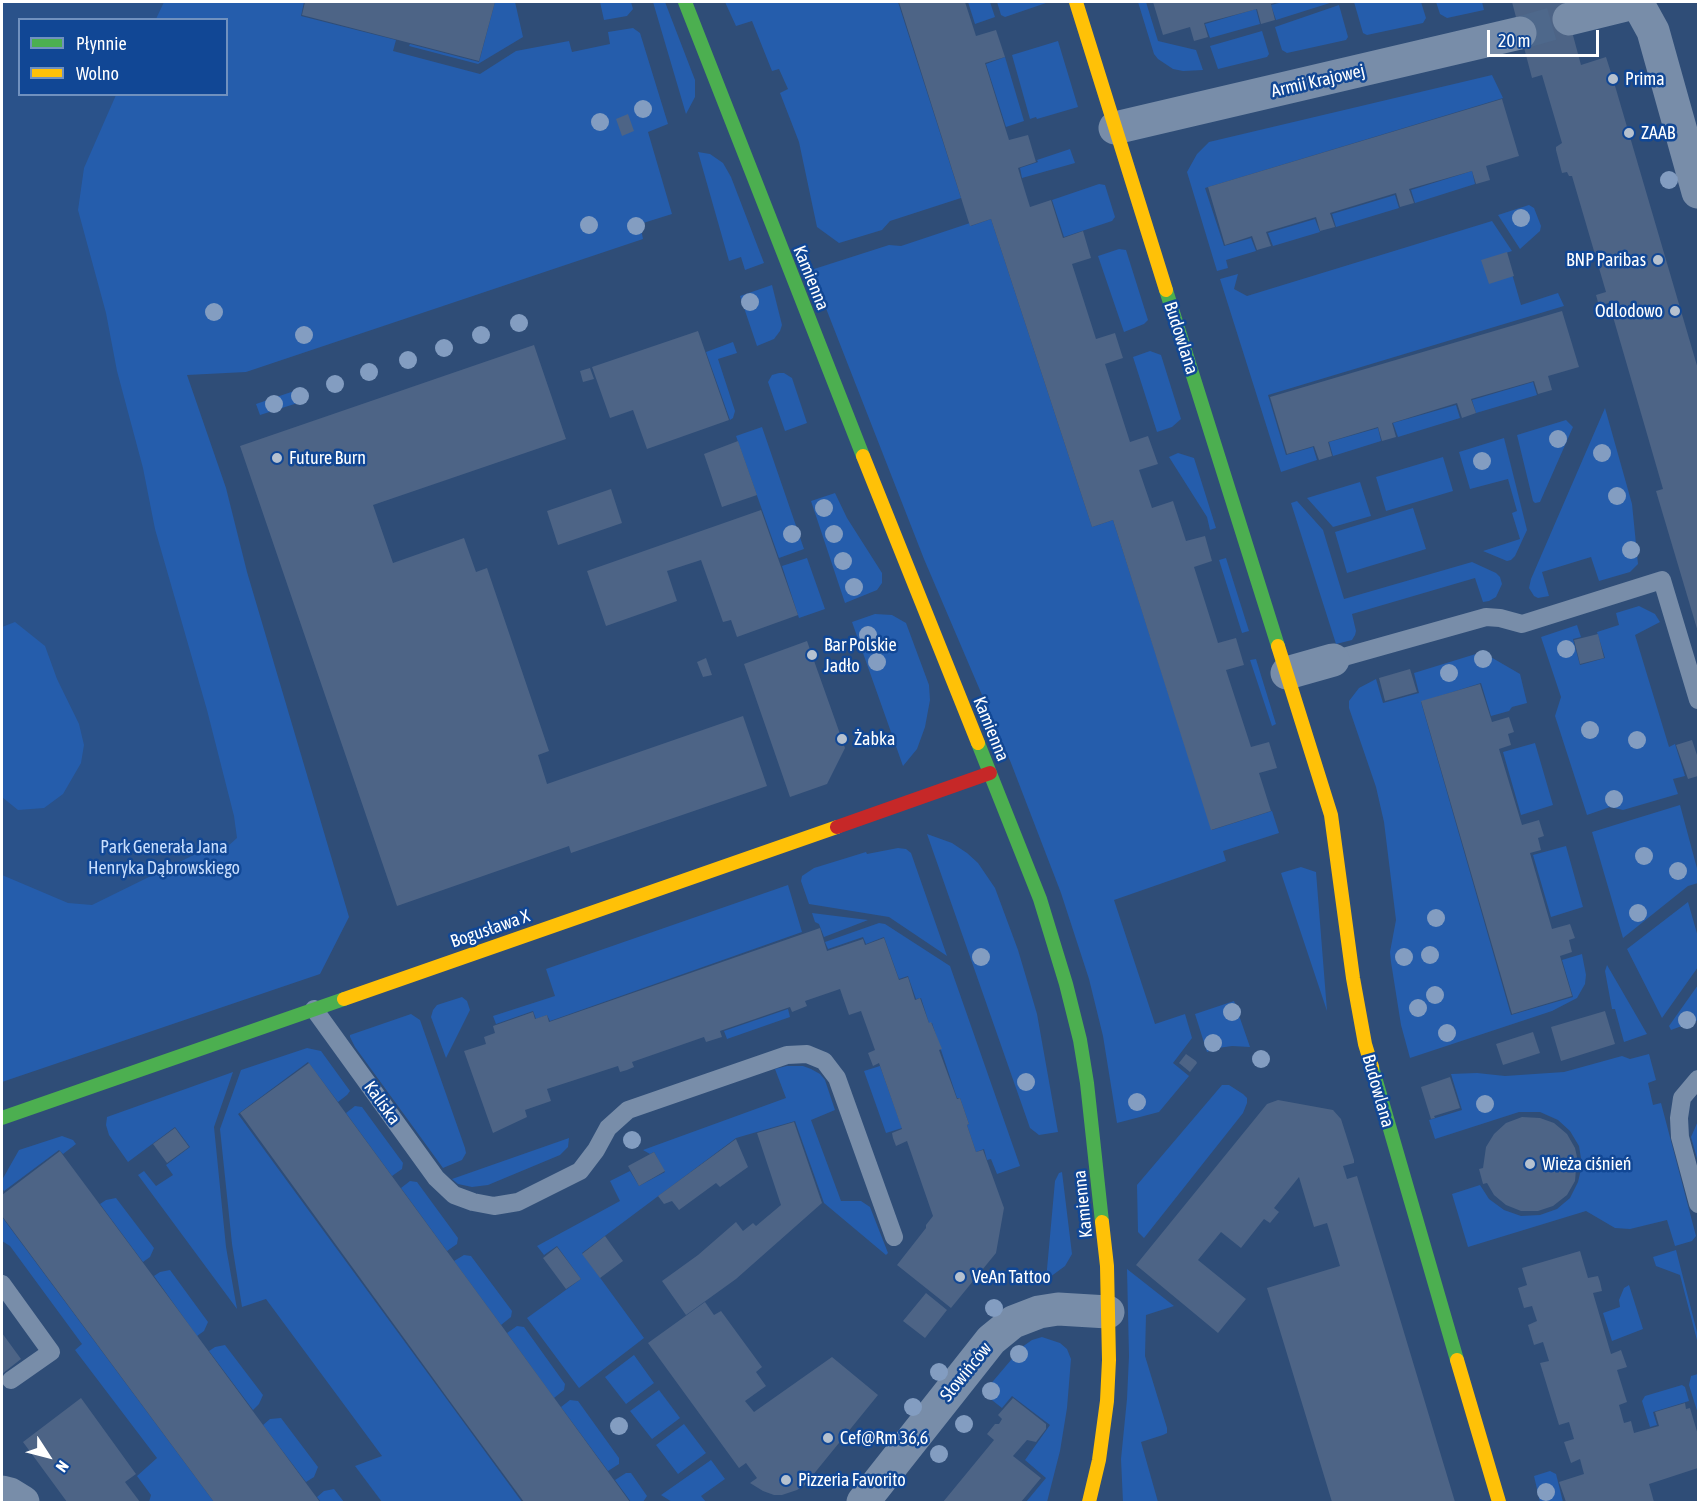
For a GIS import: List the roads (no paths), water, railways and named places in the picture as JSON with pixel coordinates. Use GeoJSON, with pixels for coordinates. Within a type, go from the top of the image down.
{"type":"FeatureCollection","features":[{"type":"Feature","properties":{"kind":"street","name":"Kamienna"},"geometry":{"type":"LineString","coordinates":[[685,2],[783,256],[1040,899],[1066,984],[1080,1040],[1097,1165],[1107,1266],[1107,1401],[1099,1460],[1089,1503]]}},
{"type":"Feature","properties":{"kind":"street","name":"Budowlana"},"geometry":{"type":"LineString","coordinates":[[1076,2],[1331,815],[1353,978],[1365,1044],[1499,1503]]}},
{"type":"Feature","properties":{"kind":"street"},"geometry":{"type":"LineString","coordinates":[[1569,20],[1638,2],[1653,31],[1698,192]]}},
{"type":"Feature","properties":{"kind":"street","name":"Armii Krajowej"},"geometry":{"type":"LineString","coordinates":[[1115,128],[1520,33]]}},
{"type":"Feature","properties":{"kind":"street"},"geometry":{"type":"LineString","coordinates":[[1287,674],[1333,660]]}},
{"type":"Feature","properties":{"kind":"street","name":"Bogusława X"},"geometry":{"type":"LineString","coordinates":[[2,1118],[990,773]]}},
{"type":"Feature","properties":{"kind":"street","name":"Słowińców"},"geometry":{"type":"LineString","coordinates":[[863,1503],[985,1348],[1013,1322],[1039,1312],[1058,1309],[1108,1312]]}},
{"type":"Feature","properties":{"kind":"street"},"geometry":{"type":"LineString","coordinates":[[1099,1460],[1105,1492]]}},
{"type":"Feature","properties":{"kind":"street"},"geometry":{"type":"LineString","coordinates":[[2,1492],[10,1494],[23,1503]]}},
{"type":"Feature","properties":{"kind":"lane"},"geometry":{"type":"LineString","coordinates":[[1333,660],[1486,617],[1522,624],[1662,580],[1698,700]]}},
{"type":"Feature","properties":{"kind":"lane","name":"Kaliska"},"geometry":{"type":"LineString","coordinates":[[314,1009],[436,1178],[454,1195],[494,1206],[518,1202],[580,1171],[596,1150],[608,1128],[628,1110],[787,1054],[807,1054],[824,1061],[837,1078],[894,1237]]}},
{"type":"Feature","properties":{"kind":"lane"},"geometry":{"type":"LineString","coordinates":[[1698,1079],[1682,1098],[1679,1118],[1680,1137],[1698,1204]]}},
{"type":"Feature","properties":{"kind":"lane"},"geometry":{"type":"LineString","coordinates":[[2,1284],[51,1352],[11,1380]]}},
{"type":"Feature","properties":{"kind":"tunnel"},"geometry":{"type":"LineString","coordinates":[[1520,33],[1569,19]]}},
{"type":"Feature","properties":{"kind":"place","name":"Prima"},"geometry":{"type":"Point","coordinates":[1613,79]}},
{"type":"Feature","properties":{"kind":"place","name":"ZAAB"},"geometry":{"type":"Point","coordinates":[1629,133]}},
{"type":"Feature","properties":{"kind":"place","name":"BNP Paribas"},"geometry":{"type":"Point","coordinates":[1658,260]}},
{"type":"Feature","properties":{"kind":"place","name":"Odlodowo"},"geometry":{"type":"Point","coordinates":[1675,311]}},
{"type":"Feature","properties":{"kind":"place","name":"Future Burn"},"geometry":{"type":"Point","coordinates":[277,458]}},
{"type":"Feature","properties":{"kind":"place","name":"Bar Polskie Jadło"},"geometry":{"type":"Point","coordinates":[812,655]}},
{"type":"Feature","properties":{"kind":"place","name":"Żabka"},"geometry":{"type":"Point","coordinates":[842,739]}},
{"type":"Feature","properties":{"kind":"place","name":"Wieża ciśnień"},"geometry":{"type":"Point","coordinates":[1530,1164]}},
{"type":"Feature","properties":{"kind":"place","name":"VeAn Tattoo"},"geometry":{"type":"Point","coordinates":[960,1277]}},
{"type":"Feature","properties":{"kind":"place","name":"Cef@Rm 36,6"},"geometry":{"type":"Point","coordinates":[828,1438]}},
{"type":"Feature","properties":{"kind":"place","name":"Pizzeria Favorito"},"geometry":{"type":"Point","coordinates":[786,1480]}},
{"type":"Feature","properties":{"kind":"park label","name":"Park Generała Jana Henryka Dąbrowskiego"},"geometry":{"type":"Point","coordinates":[164,857]}}]}
